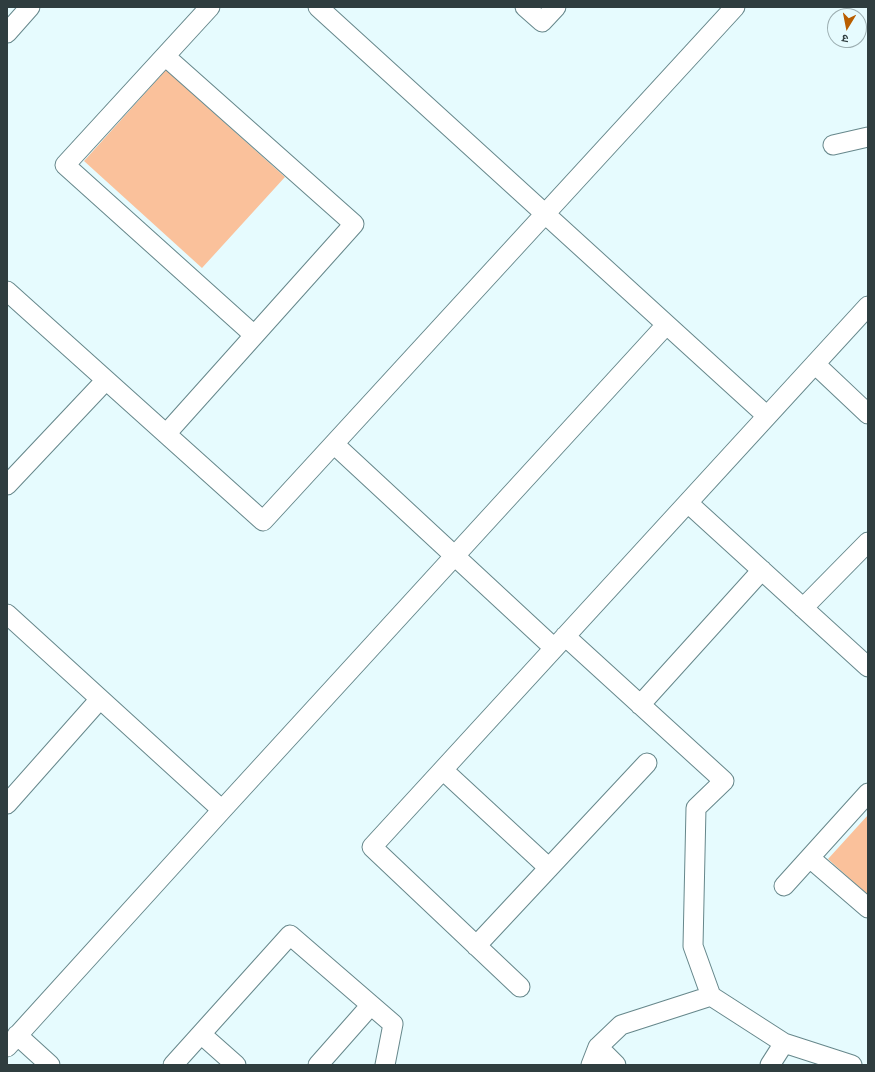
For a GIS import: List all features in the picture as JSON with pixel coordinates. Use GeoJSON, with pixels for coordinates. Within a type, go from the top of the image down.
{"type":"FeatureCollection","features":[{"type":"Feature","properties":{"kind":"street"},"geometry":{"type":"LineString","coordinates":[[7,33],[30,7]]}},
{"type":"Feature","properties":{"kind":"street"},"geometry":{"type":"LineString","coordinates":[[210,7],[65,165],[254,335]]}},
{"type":"Feature","properties":{"kind":"street"},"geometry":{"type":"LineString","coordinates":[[318,7],[767,416]]}},
{"type":"Feature","properties":{"kind":"street"},"geometry":{"type":"LineString","coordinates":[[525,7],[542,22],[556,7]]}},
{"type":"Feature","properties":{"kind":"street"},"geometry":{"type":"LineString","coordinates":[[7,291],[264,521],[735,7]]}},
{"type":"Feature","properties":{"kind":"street"},"geometry":{"type":"LineString","coordinates":[[165,56],[354,224],[166,434]]}},
{"type":"Feature","properties":{"kind":"street"},"geometry":{"type":"LineString","coordinates":[[833,145],[868,137]]}},
{"type":"Feature","properties":{"kind":"street"},"geometry":{"type":"LineString","coordinates":[[520,987],[372,847],[868,306]]}},
{"type":"Feature","properties":{"kind":"street"},"geometry":{"type":"LineString","coordinates":[[50,1065],[12,1041],[666,324]]}},
{"type":"Feature","properties":{"kind":"street"},"geometry":{"type":"LineString","coordinates":[[815,364],[868,414]]}},
{"type":"Feature","properties":{"kind":"street"},"geometry":{"type":"LineString","coordinates":[[7,485],[106,380]]}},
{"type":"Feature","properties":{"kind":"street"},"geometry":{"type":"LineString","coordinates":[[334,444],[454,556],[640,705],[724,781],[696,808],[693,946],[711,996],[784,1044],[852,1065]]}},
{"type":"Feature","properties":{"kind":"street"},"geometry":{"type":"LineString","coordinates":[[688,503],[868,667]]}},
{"type":"Feature","properties":{"kind":"street"},"geometry":{"type":"LineString","coordinates":[[803,608],[868,542]]}},
{"type":"Feature","properties":{"kind":"street"},"geometry":{"type":"LineString","coordinates":[[640,705],[762,570]]}},
{"type":"Feature","properties":{"kind":"street"},"geometry":{"type":"LineString","coordinates":[[7,614],[222,810]]}},
{"type":"Feature","properties":{"kind":"street"},"geometry":{"type":"LineString","coordinates":[[7,804],[100,699]]}},
{"type":"Feature","properties":{"kind":"street"},"geometry":{"type":"LineString","coordinates":[[476,946],[647,763]]}},
{"type":"Feature","properties":{"kind":"street"},"geometry":{"type":"LineString","coordinates":[[443,770],[549,868]]}},
{"type":"Feature","properties":{"kind":"street"},"geometry":{"type":"LineString","coordinates":[[784,886],[868,792]]}},
{"type":"Feature","properties":{"kind":"street"},"geometry":{"type":"LineString","coordinates":[[810,858],[868,908]]}},
{"type":"Feature","properties":{"kind":"street"},"geometry":{"type":"LineString","coordinates":[[173,1065],[290,935],[393,1024],[385,1065]]}},
{"type":"Feature","properties":{"kind":"street"},"geometry":{"type":"LineString","coordinates":[[591,1065],[598,1047],[620,1025],[711,996]]}},
{"type":"Feature","properties":{"kind":"street"},"geometry":{"type":"LineString","coordinates":[[318,1065],[371,1005]]}},
{"type":"Feature","properties":{"kind":"street"},"geometry":{"type":"LineString","coordinates":[[201,1034],[236,1065]]}},
{"type":"Feature","properties":{"kind":"street"},"geometry":{"type":"LineString","coordinates":[[770,1065],[784,1044]]}},
{"type":"Feature","properties":{"kind":"street"},"geometry":{"type":"LineString","coordinates":[[598,1047],[616,1065]]}},
{"type":"Feature","properties":{"kind":"shaded area"},"geometry":{"type":"Polygon","coordinates":[[[166,70],[285,177],[202,268],[84,161],[166,70]]]}},
{"type":"Feature","properties":{"kind":"shaded area"},"geometry":{"type":"Polygon","coordinates":[[[868,815],[868,895],[828,859],[868,815]]]}}]}
